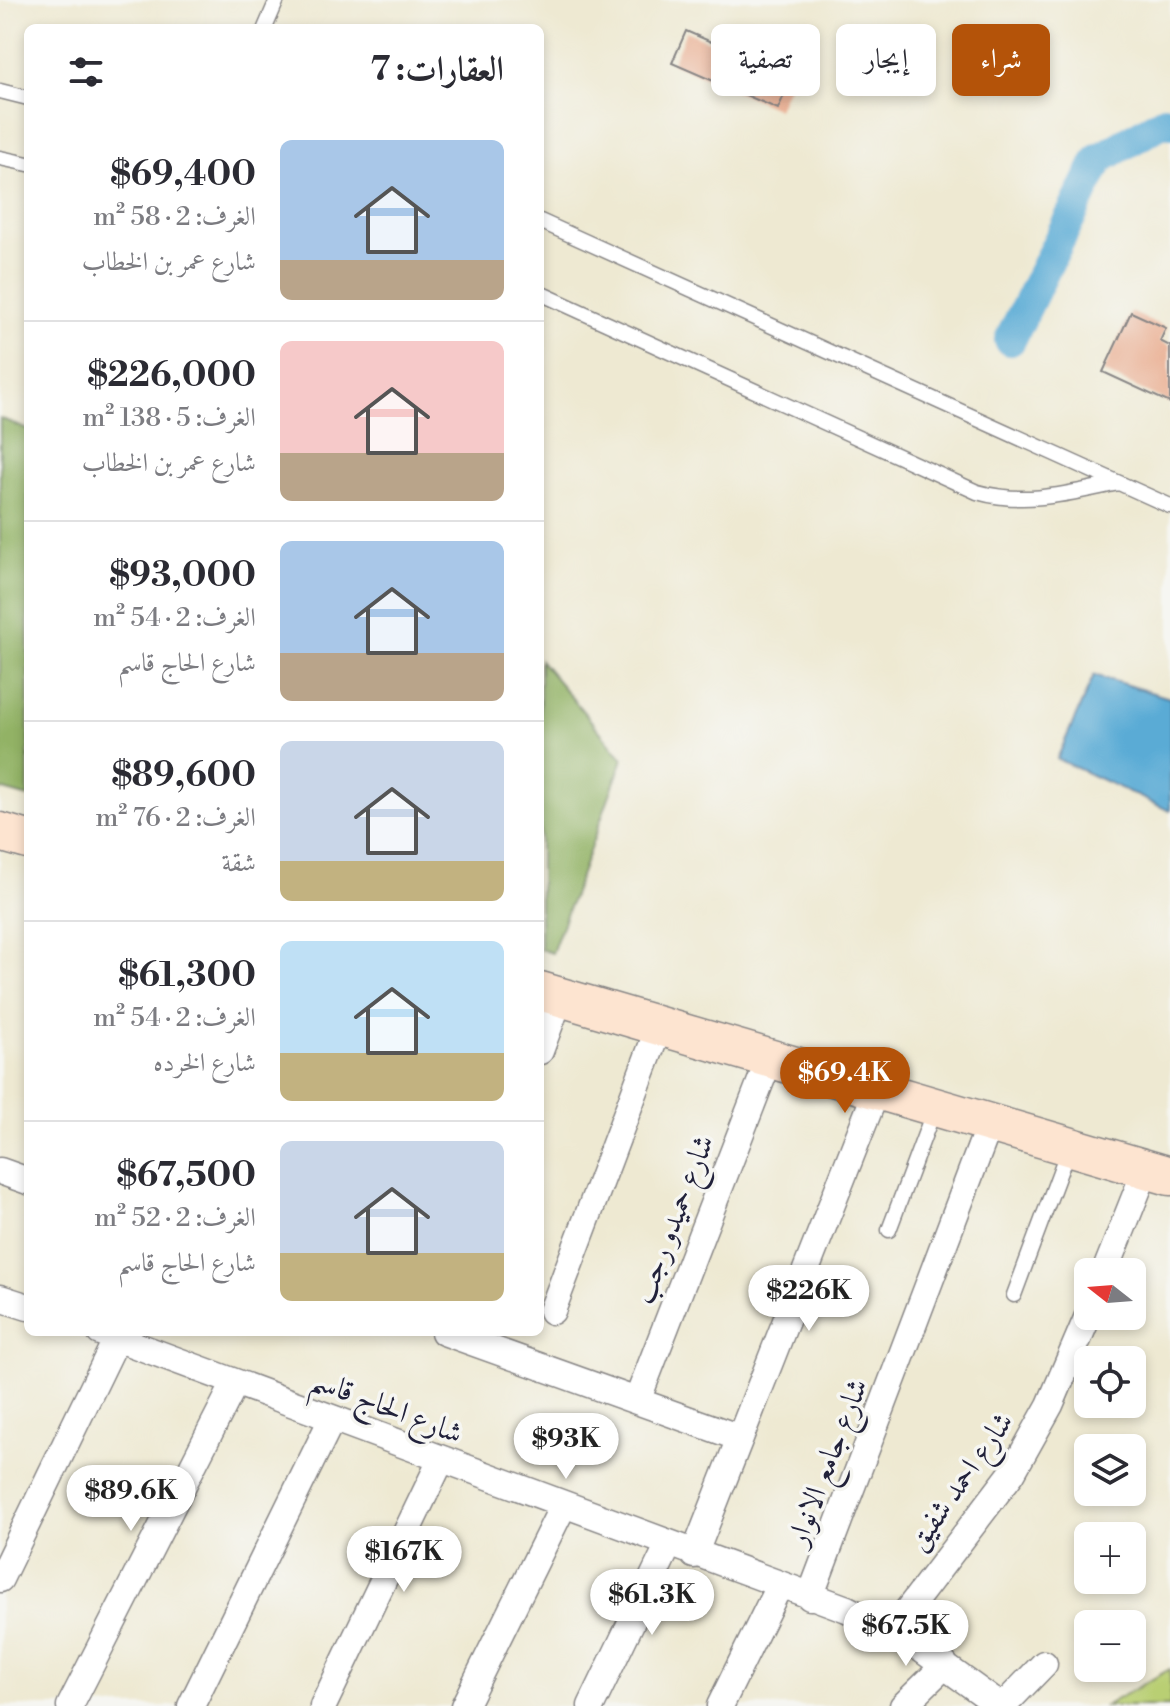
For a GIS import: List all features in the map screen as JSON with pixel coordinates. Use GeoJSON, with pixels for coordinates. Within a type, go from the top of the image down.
{"type":"FeatureCollection","features":[{"type":"Feature","properties":{"kind":"street"},"geometry":{"type":"LineString","coordinates":[[0,832],[24,839]]}},
{"type":"Feature","properties":{"kind":"street"},"geometry":{"type":"LineString","coordinates":[[544,1028],[550,994],[934,1109],[1158,1172],[1112,1258]]}},
{"type":"Feature","properties":{"kind":"street"},"geometry":{"type":"LineString","coordinates":[[552,1311],[659,1027]]}},
{"type":"Feature","properties":{"kind":"street","name":"شارع حميدو رجب"},"geometry":{"type":"LineString","coordinates":[[637,1401],[769,1060]]}},
{"type":"Feature","properties":{"kind":"street"},"geometry":{"type":"LineString","coordinates":[[694,1555],[876,1092]]}},
{"type":"Feature","properties":{"kind":"street","name":"شارع جامع الانوار"},"geometry":{"type":"LineString","coordinates":[[810,1597],[989,1125]]}},
{"type":"Feature","properties":{"kind":"street"},"geometry":{"type":"LineString","coordinates":[[0,1171],[24,1180]]}},
{"type":"Feature","properties":{"kind":"street","name":"شارع احمد شفيق"},"geometry":{"type":"LineString","coordinates":[[891,1632],[1012,1473],[1050,1405],[1082,1330]]}},
{"type":"Feature","properties":{"kind":"street"},"geometry":{"type":"LineString","coordinates":[[0,1579],[108,1336]]}},
{"type":"Feature","properties":{"kind":"street","name":"شارع الحاج قاسم"},"geometry":{"type":"LineString","coordinates":[[111,1336],[668,1546],[847,1609],[945,1665],[996,1703],[1008,1701],[1044,1664]]}},
{"type":"Feature","properties":{"kind":"street"},"geometry":{"type":"LineString","coordinates":[[455,1336],[740,1438]]}},
{"type":"Feature","properties":{"kind":"street"},"geometry":{"type":"LineString","coordinates":[[70,1706],[235,1383]]}},
{"type":"Feature","properties":{"kind":"street"},"geometry":{"type":"LineString","coordinates":[[191,1706],[332,1419]]}},
{"type":"Feature","properties":{"kind":"street"},"geometry":{"type":"LineString","coordinates":[[323,1706],[441,1460]]}},
{"type":"Feature","properties":{"kind":"street"},"geometry":{"type":"LineString","coordinates":[[464,1706],[563,1506]]}},
{"type":"Feature","properties":{"kind":"street"},"geometry":{"type":"LineString","coordinates":[[591,1706],[668,1546]]}},
{"type":"Feature","properties":{"kind":"street","name":"شارع جامع الانوار"},"geometry":{"type":"LineString","coordinates":[[720,1706],[779,1586]]}},
{"type":"Feature","properties":{"kind":"street"},"geometry":{"type":"LineString","coordinates":[[903,1706],[945,1665]]}},
{"type":"Feature","properties":{"kind":"lane"},"geometry":{"type":"LineString","coordinates":[[267,24],[277,0]]}},
{"type":"Feature","properties":{"kind":"lane"},"geometry":{"type":"LineString","coordinates":[[0,91],[24,97]]}},
{"type":"Feature","properties":{"kind":"lane"},"geometry":{"type":"LineString","coordinates":[[0,158],[24,163]]}},
{"type":"Feature","properties":{"kind":"lane"},"geometry":{"type":"LineString","coordinates":[[544,223],[1170,506]]}},
{"type":"Feature","properties":{"kind":"lane"},"geometry":{"type":"LineString","coordinates":[[544,295],[977,492],[1002,499],[1028,500],[1120,483]]}},
{"type":"Feature","properties":{"kind":"lane"},"geometry":{"type":"LineString","coordinates":[[889,1230],[934,1109]]}},
{"type":"Feature","properties":{"kind":"lane"},"geometry":{"type":"LineString","coordinates":[[1014,1295],[1069,1147]]}},
{"type":"Feature","properties":{"kind":"green space"},"geometry":{"type":"Polygon","coordinates":[[[0,418],[24,428],[24,796],[0,789],[0,418]]]}},
{"type":"Feature","properties":{"kind":"green space"},"geometry":{"type":"Polygon","coordinates":[[[544,665],[623,759],[552,953],[544,950],[544,665]]]}},
{"type":"Feature","properties":{"kind":"green space"},"geometry":{"type":"Polygon","coordinates":[[[1170,1669],[1170,1706],[1105,1706],[1170,1669]]]}},
{"type":"Feature","properties":{"kind":"water"},"geometry":{"type":"Polygon","coordinates":[[[1094,675],[1170,698],[1170,811],[1057,759],[1094,675]]]}},
{"type":"Feature","properties":{"kind":"building"},"geometry":{"type":"Polygon","coordinates":[[[686,31],[711,42],[711,80],[672,63],[686,31]]]}},
{"type":"Feature","properties":{"kind":"building"},"geometry":{"type":"Polygon","coordinates":[[[748,96],[784,96],[778,109],[748,96]]]}},
{"type":"Feature","properties":{"kind":"building"},"geometry":{"type":"Polygon","coordinates":[[[1131,312],[1166,328],[1160,341],[1170,346],[1170,403],[1103,372],[1131,312]]]}},
{"type":"Feature","properties":{"kind":"waterway"},"geometry":{"type":"LineString","coordinates":[[1010,340],[1099,159],[1164,121],[1170,123]]}}]}
